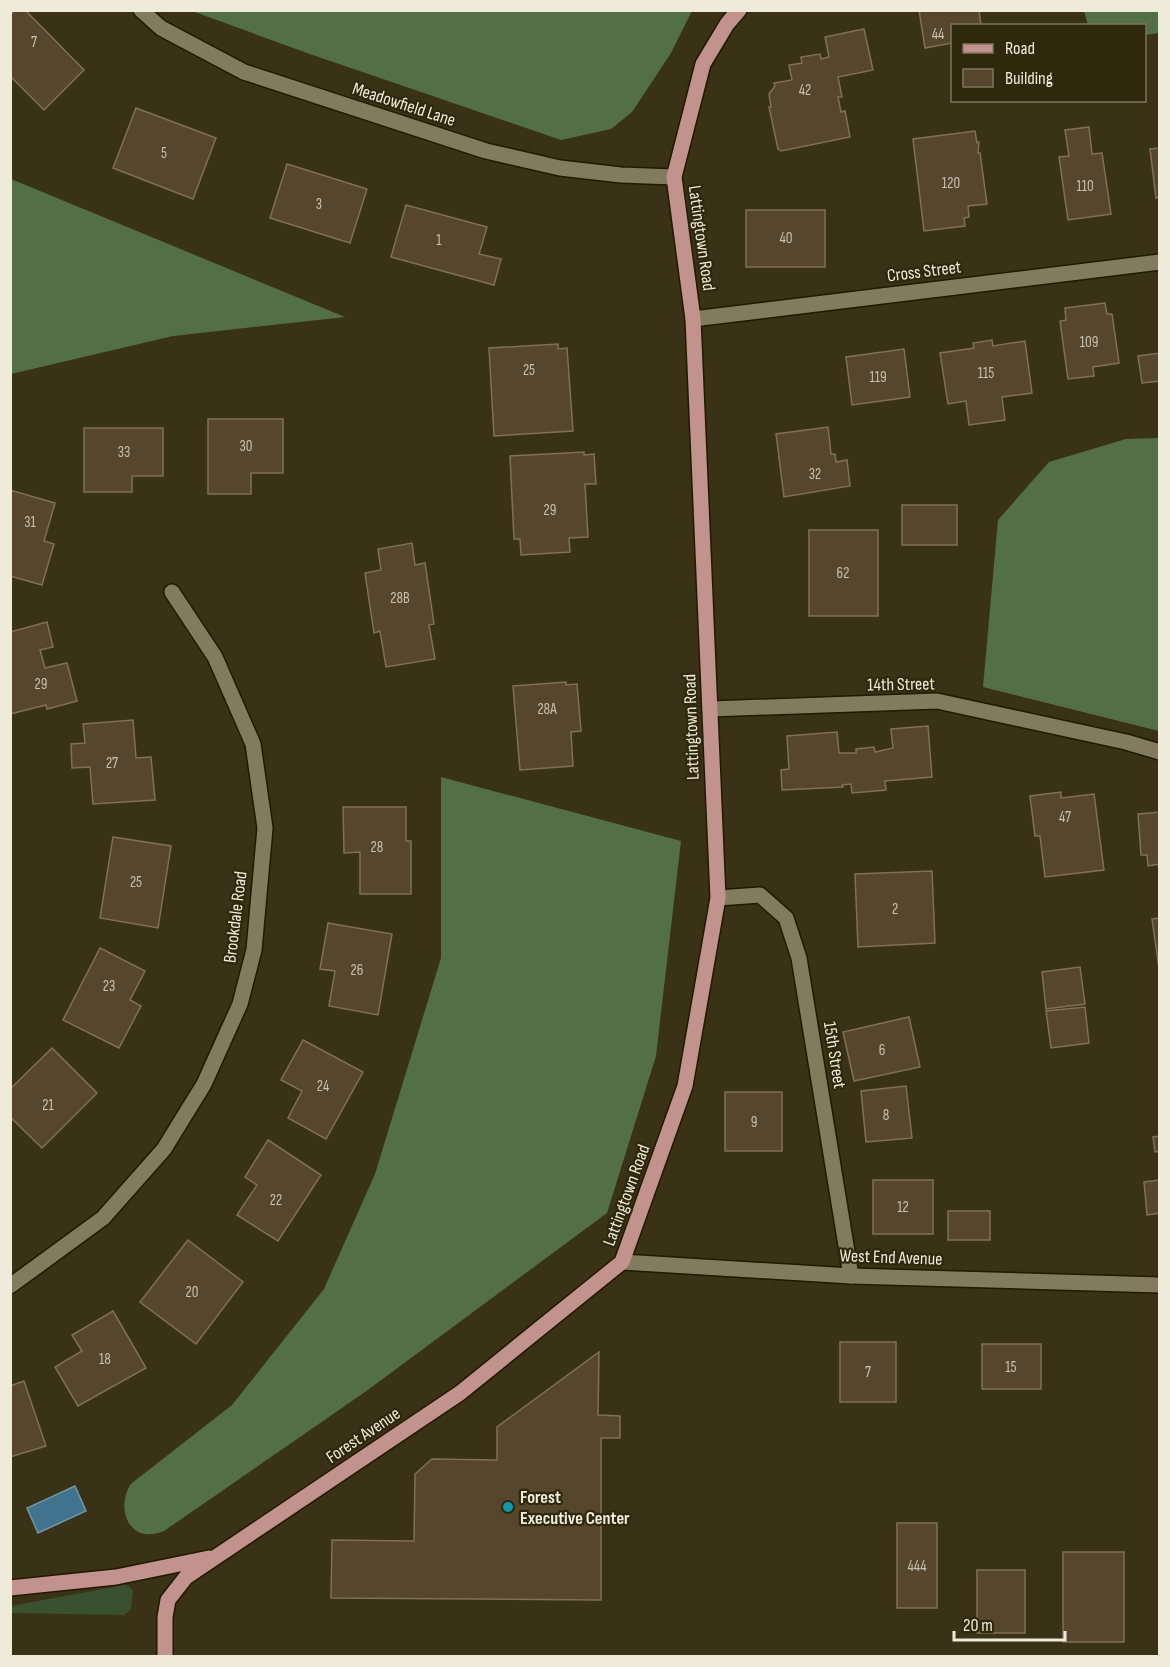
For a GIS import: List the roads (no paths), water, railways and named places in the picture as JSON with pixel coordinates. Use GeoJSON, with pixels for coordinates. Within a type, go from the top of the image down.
{"type":"FeatureCollection","features":[{"type":"Feature","properties":{"kind":"main road"},"geometry":{"type":"LineString","coordinates":[[674,177],[703,64],[727,24],[739,10]]}},
{"type":"Feature","properties":{"kind":"main road","name":"Lattingtown Road"},"geometry":{"type":"LineString","coordinates":[[622,1262],[685,1086],[718,898],[693,319],[674,177]]}},
{"type":"Feature","properties":{"kind":"main road","name":"Forest Avenue"},"geometry":{"type":"LineString","coordinates":[[165,1656],[165,1617],[168,1599],[186,1577],[460,1394],[622,1262]]}},
{"type":"Feature","properties":{"kind":"main road"},"geometry":{"type":"LineString","coordinates":[[10,1588],[116,1577],[215,1557]]}},
{"type":"Feature","properties":{"kind":"street","name":"Meadowfield Lane"},"geometry":{"type":"LineString","coordinates":[[141,10],[161,28],[244,72],[486,151],[560,168],[621,175],[674,177]]}},
{"type":"Feature","properties":{"kind":"street","name":"Cross Street"},"geometry":{"type":"LineString","coordinates":[[693,319],[1160,261]]}},
{"type":"Feature","properties":{"kind":"street","name":"Brookdale Road"},"geometry":{"type":"LineString","coordinates":[[10,1286],[103,1218],[164,1149],[204,1084],[240,1004],[254,950],[264,828],[253,744],[215,657],[172,592]]}},
{"type":"Feature","properties":{"kind":"street","name":"14th Street"},"geometry":{"type":"LineString","coordinates":[[710,709],[938,701],[1126,742],[1160,752]]}},
{"type":"Feature","properties":{"kind":"street","name":"15th Street"},"geometry":{"type":"LineString","coordinates":[[718,898],[760,895],[786,918],[799,958],[851,1276]]}},
{"type":"Feature","properties":{"kind":"street","name":"West End Avenue"},"geometry":{"type":"LineString","coordinates":[[622,1262],[851,1276],[1160,1285]]}},
{"type":"Feature","properties":{"kind":"water"},"geometry":{"type":"Polygon","coordinates":[[[75,1486],[86,1511],[38,1533],[27,1508],[75,1486]]]}},
{"type":"Feature","properties":{"kind":"place","name":"Forest Executive Center"},"geometry":{"type":"Point","coordinates":[508,1507]}}]}
